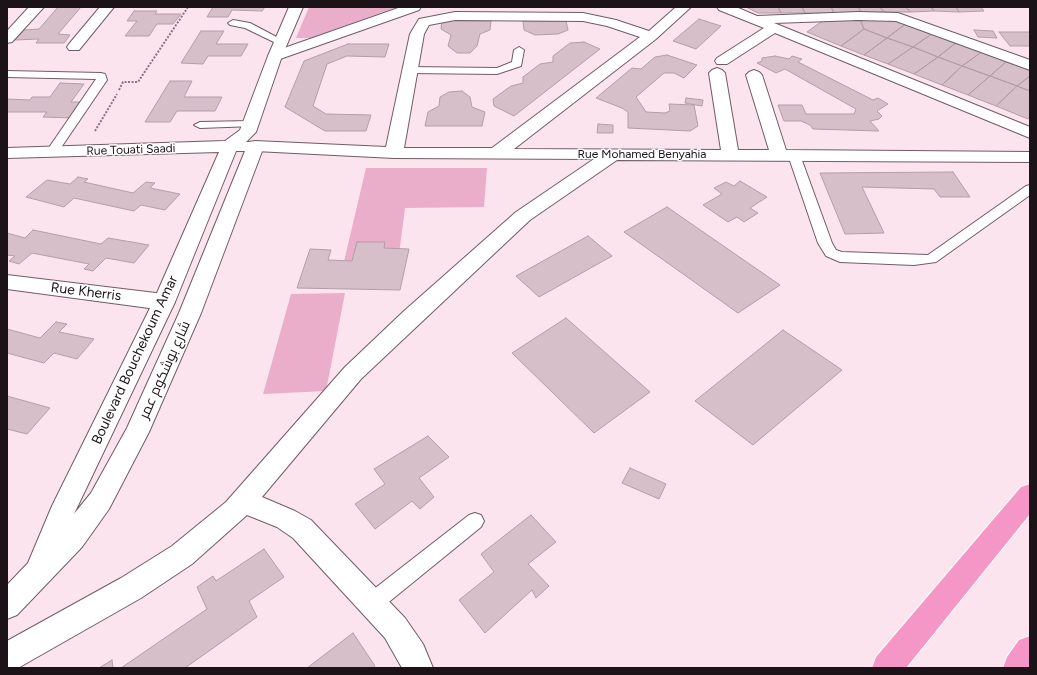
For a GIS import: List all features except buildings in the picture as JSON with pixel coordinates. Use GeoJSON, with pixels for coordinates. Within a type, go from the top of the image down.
{"type":"FeatureCollection","features":[{"type":"Feature","properties":{"kind":"highway"},"geometry":{"type":"LineString","coordinates":[[887,668],[1030,495]]}},
{"type":"Feature","properties":{"kind":"highway"},"geometry":{"type":"LineString","coordinates":[[1018,668],[1030,651]]}},
{"type":"Feature","properties":{"kind":"street"},"geometry":{"type":"LineString","coordinates":[[7,39],[37,7]]}},
{"type":"Feature","properties":{"kind":"street"},"geometry":{"type":"LineString","coordinates":[[74,47],[107,7]]}},
{"type":"Feature","properties":{"kind":"street"},"geometry":{"type":"LineString","coordinates":[[251,134],[275,56],[296,7]]}},
{"type":"Feature","properties":{"kind":"street"},"geometry":{"type":"LineString","coordinates":[[275,56],[414,7]]}},
{"type":"Feature","properties":{"kind":"street"},"geometry":{"type":"LineString","coordinates":[[497,153],[651,36],[684,7]]}},
{"type":"Feature","properties":{"kind":"street"},"geometry":{"type":"LineString","coordinates":[[724,7],[1030,133]]}},
{"type":"Feature","properties":{"kind":"street"},"geometry":{"type":"LineString","coordinates":[[752,19],[858,16],[898,17],[1030,65]]}},
{"type":"Feature","properties":{"kind":"street"},"geometry":{"type":"LineString","coordinates":[[394,152],[417,34],[424,22],[438,18],[583,17],[611,23],[651,36]]}},
{"type":"Feature","properties":{"kind":"street"},"geometry":{"type":"LineString","coordinates":[[730,155],[720,67],[774,28]]}},
{"type":"Feature","properties":{"kind":"street"},"geometry":{"type":"LineString","coordinates":[[754,75],[786,155]]}},
{"type":"Feature","properties":{"kind":"street","name":"Rue Mohamed Benyahia"},"geometry":{"type":"LineString","coordinates":[[251,134],[394,152],[1030,157]]}},
{"type":"Feature","properties":{"kind":"street","name":"Rue Touati Saadi"},"geometry":{"type":"LineString","coordinates":[[8,155],[52,152],[230,146],[251,134]]}},
{"type":"Feature","properties":{"kind":"street","name":"شارع بوشكوم عمر"},"geometry":{"type":"LineString","coordinates":[[18,588],[72,538],[100,501],[137,432],[190,313],[251,134]]}},
{"type":"Feature","properties":{"kind":"street","name":"Boulevard Bouchekoum Amar"},"geometry":{"type":"LineString","coordinates":[[18,588],[61,514],[164,302],[230,146]]}},
{"type":"Feature","properties":{"kind":"street"},"geometry":{"type":"LineString","coordinates":[[7,657],[131,588],[182,555],[244,501],[353,374],[412,317],[523,216],[614,154]]}},
{"type":"Feature","properties":{"kind":"street","name":"Rue Kherris"},"geometry":{"type":"LineString","coordinates":[[7,282],[164,302]]}},
{"type":"Feature","properties":{"kind":"street"},"geometry":{"type":"LineString","coordinates":[[244,501],[286,519],[302,529],[395,628],[412,655],[418,668]]}},
{"type":"Feature","properties":{"kind":"lane"},"geometry":{"type":"LineString","coordinates":[[234,23],[246,25],[281,42]]}},
{"type":"Feature","properties":{"kind":"lane"},"geometry":{"type":"LineString","coordinates":[[409,70],[496,71],[509,68],[517,64],[519,50]]}},
{"type":"Feature","properties":{"kind":"lane"},"geometry":{"type":"LineString","coordinates":[[7,74],[101,76],[102,80],[52,152]]}},
{"type":"Feature","properties":{"kind":"lane"},"geometry":{"type":"LineString","coordinates":[[200,125],[251,134]]}},
{"type":"Feature","properties":{"kind":"lane"},"geometry":{"type":"LineString","coordinates":[[786,155],[825,243],[831,253],[840,257],[914,260],[931,258],[1030,189]]}},
{"type":"Feature","properties":{"kind":"lane"},"geometry":{"type":"LineString","coordinates":[[372,603],[475,521]]}},
{"type":"Feature","properties":{"kind":"path"},"geometry":{"type":"LineString","coordinates":[[99,124],[123,82],[138,82],[188,7]]}},
{"type":"Feature","properties":{"kind":"shaded area"},"geometry":{"type":"Polygon","coordinates":[[[309,7],[397,7],[310,38],[296,38],[309,7]]]}},
{"type":"Feature","properties":{"kind":"shaded area"},"geometry":{"type":"Polygon","coordinates":[[[366,168],[487,168],[484,207],[405,208],[395,285],[338,287],[366,168]]]}},
{"type":"Feature","properties":{"kind":"shaded area"},"geometry":{"type":"Polygon","coordinates":[[[345,293],[326,391],[263,394],[291,294],[345,293]]]}}]}
